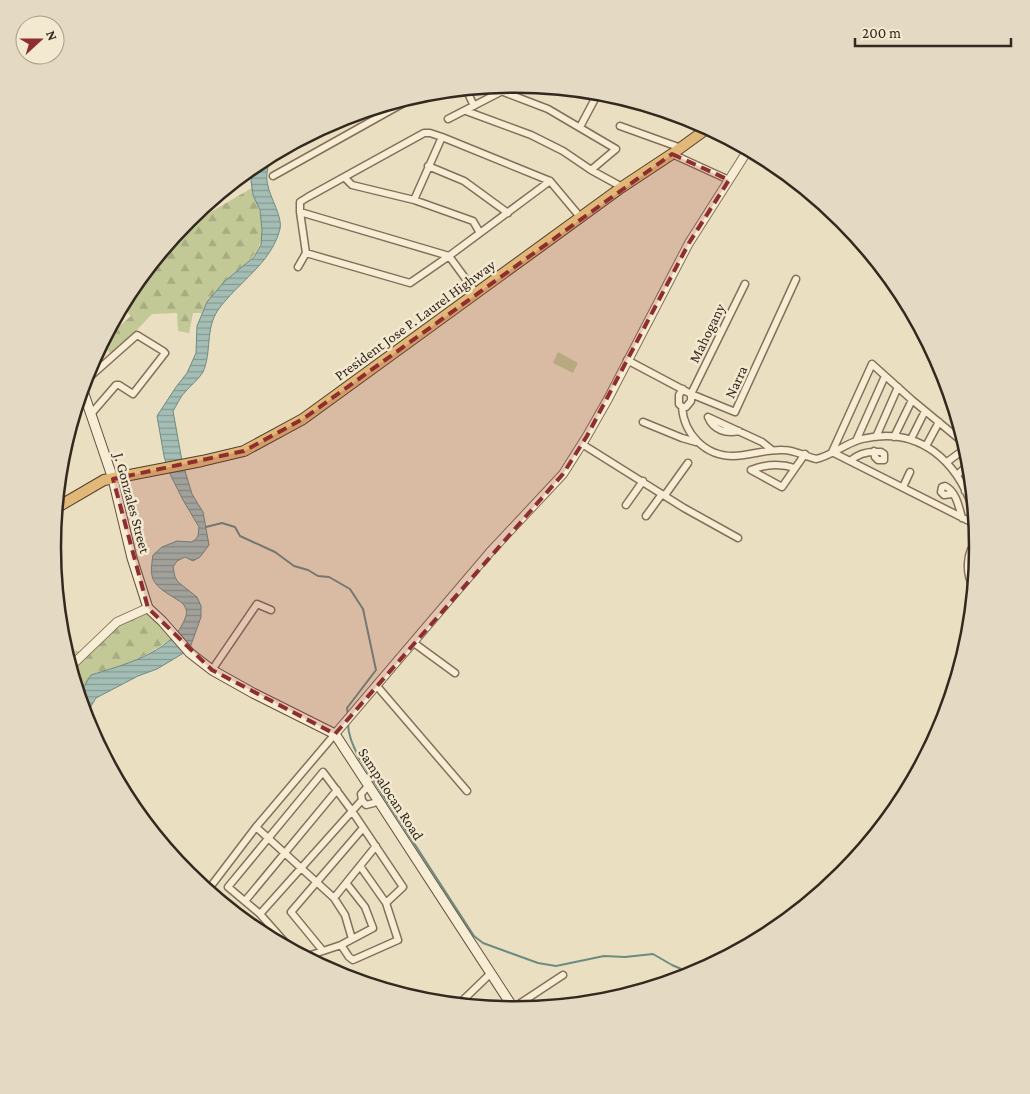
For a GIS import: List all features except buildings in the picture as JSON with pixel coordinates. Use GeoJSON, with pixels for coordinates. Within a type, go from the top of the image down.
{"type":"FeatureCollection","features":[{"type":"Feature","properties":{"kind":"highway","name":"President Jose P. Laurel Highway"},"geometry":{"type":"LineString","coordinates":[[63,504],[104,480],[244,451],[304,420],[622,187],[701,133]]}},
{"type":"Feature","properties":{"kind":"highway","name":"President Jose P. Laurel Highway"},"geometry":{"type":"LineString","coordinates":[[63,510],[108,484],[113,479]]}},
{"type":"Feature","properties":{"kind":"main road","name":"J. Gonzales Street"},"geometry":{"type":"LineString","coordinates":[[86,399],[113,479],[132,558],[148,608],[190,653],[212,670]]}},
{"type":"Feature","properties":{"kind":"main road"},"geometry":{"type":"LineString","coordinates":[[212,670],[253,693],[336,734]]}},
{"type":"Feature","properties":{"kind":"main road","name":"Sampalocan Road"},"geometry":{"type":"LineString","coordinates":[[336,734],[509,1001]]}},
{"type":"Feature","properties":{"kind":"street"},"geometry":{"type":"LineString","coordinates":[[505,93],[548,109],[616,149],[591,170]]}},
{"type":"Feature","properties":{"kind":"street"},"geometry":{"type":"LineString","coordinates":[[448,119],[498,94]]}},
{"type":"Feature","properties":{"kind":"street"},"geometry":{"type":"LineString","coordinates":[[469,96],[474,106]]}},
{"type":"Feature","properties":{"kind":"street"},"geometry":{"type":"LineString","coordinates":[[580,127],[594,100]]}},
{"type":"Feature","properties":{"kind":"street"},"geometry":{"type":"LineString","coordinates":[[273,176],[391,111]]}},
{"type":"Feature","properties":{"kind":"street"},"geometry":{"type":"LineString","coordinates":[[466,111],[531,135],[563,151],[591,170],[622,187]]}},
{"type":"Feature","properties":{"kind":"street"},"geometry":{"type":"LineString","coordinates":[[620,126],[677,151],[729,180]]}},
{"type":"Feature","properties":{"kind":"street"},"geometry":{"type":"LineString","coordinates":[[298,267],[306,253],[300,202],[424,133],[442,137],[550,181],[581,218]]}},
{"type":"Feature","properties":{"kind":"street"},"geometry":{"type":"LineString","coordinates":[[414,200],[442,137]]}},
{"type":"Feature","properties":{"kind":"street"},"geometry":{"type":"LineString","coordinates":[[212,885],[256,827],[376,685],[414,643],[490,552],[563,474],[608,399],[690,243],[744,156]]}},
{"type":"Feature","properties":{"kind":"street"},"geometry":{"type":"LineString","coordinates":[[428,166],[464,180],[508,213]]}},
{"type":"Feature","properties":{"kind":"street"},"geometry":{"type":"LineString","coordinates":[[345,178],[352,185],[414,200],[473,221],[480,233]]}},
{"type":"Feature","properties":{"kind":"street"},"geometry":{"type":"LineString","coordinates":[[306,253],[410,283],[550,181]]}},
{"type":"Feature","properties":{"kind":"street"},"geometry":{"type":"LineString","coordinates":[[300,212],[449,256],[476,293]]}},
{"type":"Feature","properties":{"kind":"street","name":"Narra"},"geometry":{"type":"LineString","coordinates":[[627,360],[691,394],[735,412],[796,279]]}},
{"type":"Feature","properties":{"kind":"street","name":"Mahogany"},"geometry":{"type":"LineString","coordinates":[[684,407],[691,401],[691,394],[745,284]]}},
{"type":"Feature","properties":{"kind":"street"},"geometry":{"type":"LineString","coordinates":[[91,414],[116,385],[134,394],[165,353],[137,335],[97,370]]}},
{"type":"Feature","properties":{"kind":"street"},"geometry":{"type":"LineString","coordinates":[[832,452],[872,364],[954,434]]}},
{"type":"Feature","properties":{"kind":"street"},"geometry":{"type":"LineString","coordinates":[[856,441],[885,376]]}},
{"type":"Feature","properties":{"kind":"street"},"geometry":{"type":"LineString","coordinates":[[876,437],[898,388]]}},
{"type":"Feature","properties":{"kind":"street"},"geometry":{"type":"LineString","coordinates":[[683,389],[679,404],[684,407],[686,423],[696,442]]}},
{"type":"Feature","properties":{"kind":"street"},"geometry":{"type":"LineString","coordinates":[[894,436],[912,400]]}},
{"type":"Feature","properties":{"kind":"street"},"geometry":{"type":"LineString","coordinates":[[911,439],[925,410]]}},
{"type":"Feature","properties":{"kind":"street"},"geometry":{"type":"LineString","coordinates":[[643,422],[696,442],[719,455],[742,455],[772,450],[795,451],[816,459],[856,441],[894,436],[911,439],[926,446],[947,462],[957,475],[965,491]]}},
{"type":"Feature","properties":{"kind":"street"},"geometry":{"type":"LineString","coordinates":[[926,446],[939,422]]}},
{"type":"Feature","properties":{"kind":"street"},"geometry":{"type":"LineString","coordinates":[[739,431],[762,442],[772,450]]}},
{"type":"Feature","properties":{"kind":"street"},"geometry":{"type":"LineString","coordinates":[[582,444],[738,538]]}},
{"type":"Feature","properties":{"kind":"street"},"geometry":{"type":"LineString","coordinates":[[850,461],[856,456],[874,451]]}},
{"type":"Feature","properties":{"kind":"street"},"geometry":{"type":"LineString","coordinates":[[832,452],[968,521]]}},
{"type":"Feature","properties":{"kind":"street"},"geometry":{"type":"LineString","coordinates":[[947,462],[959,453]]}},
{"type":"Feature","properties":{"kind":"street"},"geometry":{"type":"LineString","coordinates":[[795,468],[784,464],[771,464],[751,470],[782,487],[805,454]]}},
{"type":"Feature","properties":{"kind":"street"},"geometry":{"type":"LineString","coordinates":[[646,516],[688,463]]}},
{"type":"Feature","properties":{"kind":"street"},"geometry":{"type":"LineString","coordinates":[[957,475],[962,470]]}},
{"type":"Feature","properties":{"kind":"street"},"geometry":{"type":"LineString","coordinates":[[903,487],[910,472]]}},
{"type":"Feature","properties":{"kind":"street"},"geometry":{"type":"LineString","coordinates":[[626,506],[643,482]]}},
{"type":"Feature","properties":{"kind":"street"},"geometry":{"type":"LineString","coordinates":[[952,494],[957,502],[962,518]]}},
{"type":"Feature","properties":{"kind":"street"},"geometry":{"type":"LineString","coordinates":[[212,670],[257,604],[272,610]]}},
{"type":"Feature","properties":{"kind":"street"},"geometry":{"type":"LineString","coordinates":[[76,660],[117,622],[148,608]]}},
{"type":"Feature","properties":{"kind":"street"},"geometry":{"type":"LineString","coordinates":[[414,643],[455,673]]}},
{"type":"Feature","properties":{"kind":"street"},"geometry":{"type":"LineString","coordinates":[[376,685],[467,791]]}},
{"type":"Feature","properties":{"kind":"street"},"geometry":{"type":"LineString","coordinates":[[277,933],[260,914],[228,887],[323,772],[352,811],[403,887],[386,903]]}},
{"type":"Feature","properties":{"kind":"street"},"geometry":{"type":"LineString","coordinates":[[369,785],[361,794],[362,800],[366,805],[374,803],[378,798]]}},
{"type":"Feature","properties":{"kind":"street"},"geometry":{"type":"LineString","coordinates":[[245,901],[337,790]]}},
{"type":"Feature","properties":{"kind":"street"},"geometry":{"type":"LineString","coordinates":[[260,914],[362,800]]}},
{"type":"Feature","properties":{"kind":"street"},"geometry":{"type":"LineString","coordinates":[[256,827],[334,898],[345,916],[352,939]]}},
{"type":"Feature","properties":{"kind":"street"},"geometry":{"type":"LineString","coordinates":[[323,951],[292,912],[363,828]]}},
{"type":"Feature","properties":{"kind":"street"},"geometry":{"type":"LineString","coordinates":[[334,898],[376,846]]}},
{"type":"Feature","properties":{"kind":"street"},"geometry":{"type":"LineString","coordinates":[[341,944],[349,958],[353,960],[398,940],[386,903],[360,866]]}},
{"type":"Feature","properties":{"kind":"street"},"geometry":{"type":"LineString","coordinates":[[314,954],[341,944],[373,928],[365,907],[347,884]]}},
{"type":"Feature","properties":{"kind":"street"},"geometry":{"type":"LineString","coordinates":[[465,998],[491,973]]}},
{"type":"Feature","properties":{"kind":"street"},"geometry":{"type":"LineString","coordinates":[[526,1001],[562,975]]}},
{"type":"Feature","properties":{"kind":"highlighted area"},"geometry":{"type":"Polygon","coordinates":[[[672,154],[729,180],[689,243],[587,436],[563,474],[335,734],[212,670],[148,608],[113,479],[244,451],[303,419],[672,154]]]}},
{"type":"Feature","properties":{"kind":"green space"},"geometry":{"type":"Polygon","coordinates":[[[257,185],[253,194],[261,218],[262,236],[257,250],[212,296],[202,313],[193,313],[189,333],[178,331],[177,313],[152,314],[112,356],[107,349],[118,328],[131,316],[127,312],[138,295],[174,248],[207,214],[257,185]]]}},
{"type":"Feature","properties":{"kind":"green space"},"geometry":{"type":"Polygon","coordinates":[[[558,352],[578,363],[573,373],[553,363],[558,352]]]}},
{"type":"Feature","properties":{"kind":"green space"},"geometry":{"type":"Polygon","coordinates":[[[148,608],[173,638],[128,664],[90,676],[84,688],[74,650],[84,652],[117,622],[148,608]]]}},
{"type":"Feature","properties":{"kind":"water"},"geometry":{"type":"Polygon","coordinates":[[[268,167],[267,182],[280,224],[276,241],[262,263],[218,310],[211,325],[206,364],[203,372],[183,394],[173,411],[182,461],[192,494],[203,512],[209,545],[200,557],[193,561],[185,557],[177,561],[173,567],[178,582],[197,597],[201,606],[201,617],[187,651],[157,669],[138,676],[96,698],[90,707],[83,688],[91,675],[144,657],[157,650],[168,642],[184,621],[186,611],[184,605],[156,585],[151,570],[153,555],[162,547],[177,541],[191,542],[195,540],[198,536],[199,527],[168,470],[157,416],[187,373],[196,353],[197,326],[207,302],[224,282],[254,257],[261,245],[260,210],[253,195],[252,178],[268,167]]]}},
{"type":"Feature","properties":{"kind":"waterway"},"geometry":{"type":"LineString","coordinates":[[206,527],[222,523],[235,527],[240,536],[275,552],[294,566],[308,570],[318,576],[329,577],[350,589],[363,609],[376,670],[347,708],[348,716]]}},
{"type":"Feature","properties":{"kind":"waterway"},"geometry":{"type":"LineString","coordinates":[[348,723],[350,737],[359,758],[474,936],[483,943],[538,963],[556,966],[604,956],[625,957],[653,954],[681,969]]}}]}
